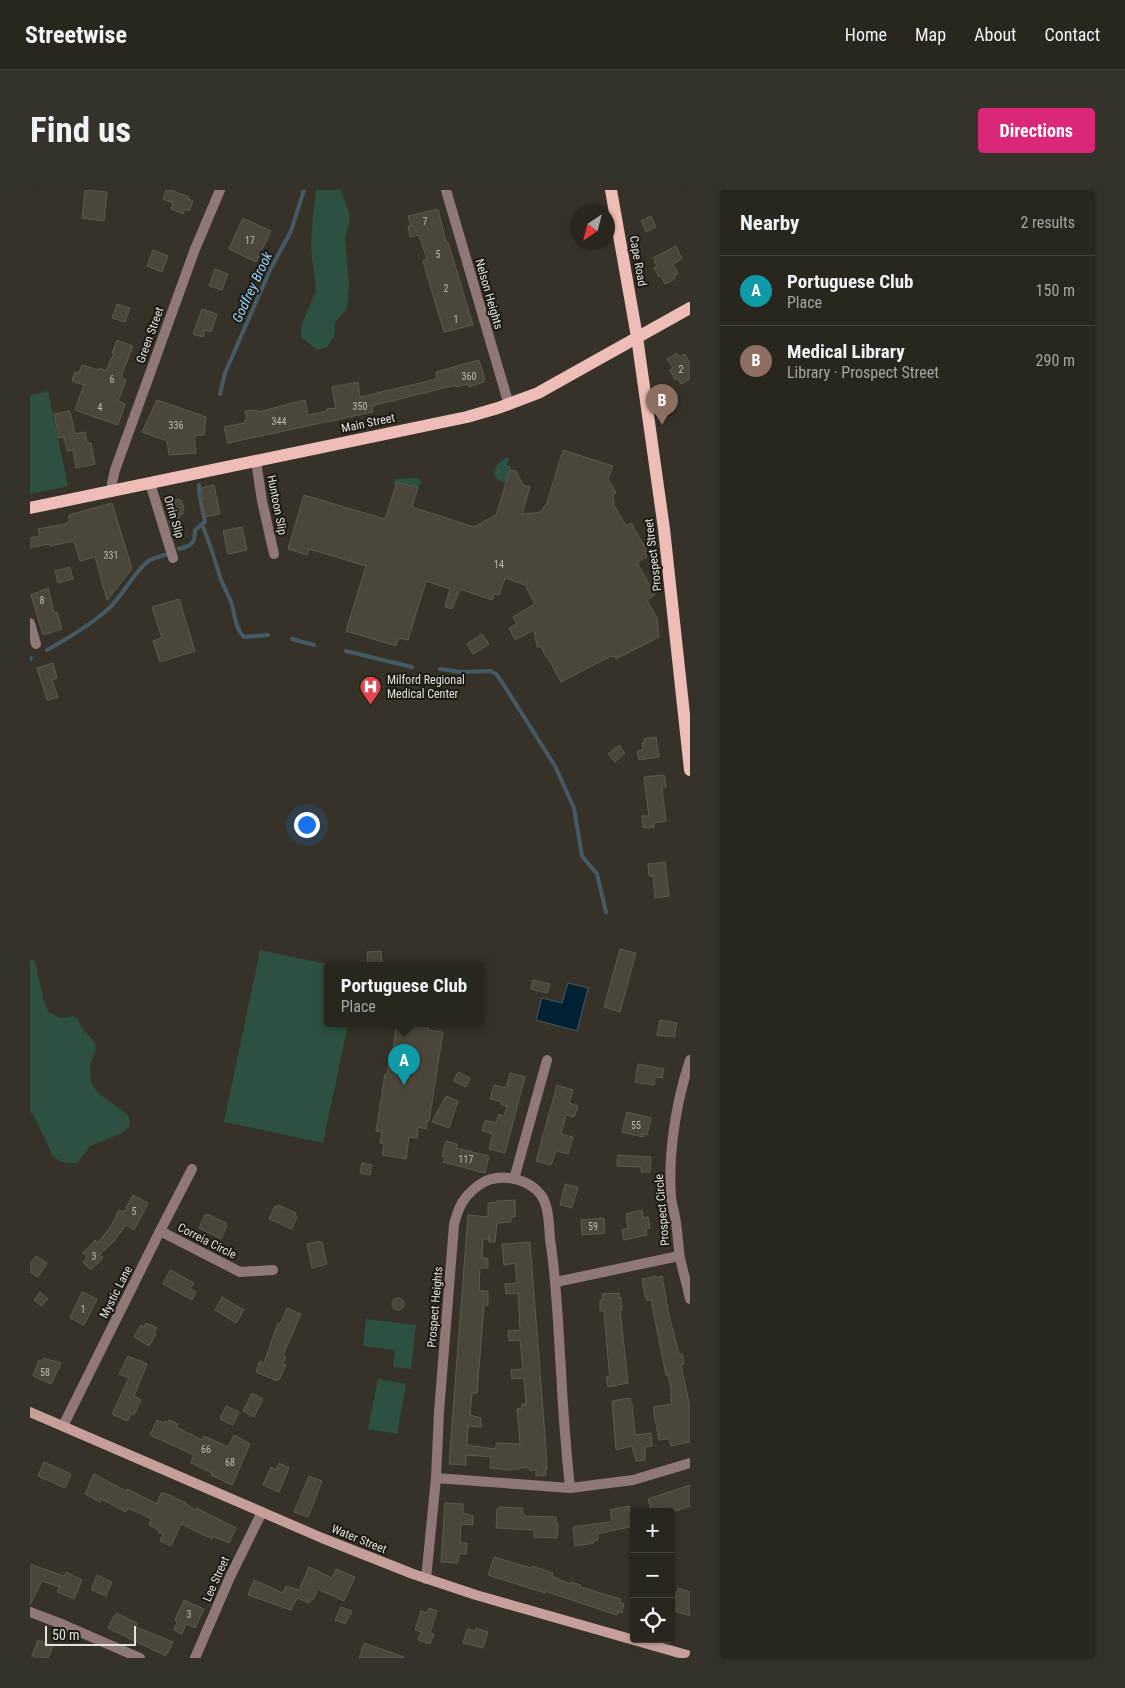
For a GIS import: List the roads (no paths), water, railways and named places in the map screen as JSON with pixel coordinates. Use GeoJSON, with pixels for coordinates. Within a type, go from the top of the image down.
{"type":"FeatureCollection","features":[{"type":"Feature","properties":{"kind":"main road","name":"Cape Road"},"geometry":{"type":"LineString","coordinates":[[611,190],[638,337]]}},
{"type":"Feature","properties":{"kind":"main road","name":"Main Street"},"geometry":{"type":"LineString","coordinates":[[30,508],[467,417],[509,405],[555,384],[690,308]]}},
{"type":"Feature","properties":{"kind":"main road","name":"Prospect Street"},"geometry":{"type":"LineString","coordinates":[[638,337],[665,538],[690,770]]}},
{"type":"Feature","properties":{"kind":"street","name":"Green Street"},"geometry":{"type":"LineString","coordinates":[[112,491],[115,470],[195,249],[220,190]]}},
{"type":"Feature","properties":{"kind":"street","name":"Nelson Heights"},"geometry":{"type":"LineString","coordinates":[[446,190],[509,405]]}},
{"type":"Feature","properties":{"kind":"street","name":"Huntoon Slip"},"geometry":{"type":"LineString","coordinates":[[256,461],[262,501],[274,554]]}},
{"type":"Feature","properties":{"kind":"street","name":"Orrin Slip"},"geometry":{"type":"LineString","coordinates":[[150,483],[173,558]]}},
{"type":"Feature","properties":{"kind":"street"},"geometry":{"type":"LineString","coordinates":[[30,623],[36,644]]}},
{"type":"Feature","properties":{"kind":"street"},"geometry":{"type":"LineString","coordinates":[[547,1060],[514,1179],[526,1183],[541,1196],[546,1210],[556,1282],[570,1488]]}},
{"type":"Feature","properties":{"kind":"street","name":"Prospect Circle"},"geometry":{"type":"LineString","coordinates":[[690,1060],[680,1097],[672,1148],[671,1198],[676,1222],[679,1256],[690,1299]]}},
{"type":"Feature","properties":{"kind":"street","name":"Mystic Lane"},"geometry":{"type":"LineString","coordinates":[[63,1426],[192,1169]]}},
{"type":"Feature","properties":{"kind":"street","name":"Prospect Heights"},"geometry":{"type":"LineString","coordinates":[[426,1579],[436,1478],[454,1225],[457,1211],[464,1198],[482,1183],[504,1177],[514,1179]]}},
{"type":"Feature","properties":{"kind":"street","name":"Correia Circle"},"geometry":{"type":"LineString","coordinates":[[160,1231],[240,1272],[273,1270]]}},
{"type":"Feature","properties":{"kind":"street"},"geometry":{"type":"LineString","coordinates":[[556,1282],[679,1256]]}},
{"type":"Feature","properties":{"kind":"street","name":"Water Street"},"geometry":{"type":"LineString","coordinates":[[30,1412],[262,1512],[426,1579],[574,1624],[690,1656]]}},
{"type":"Feature","properties":{"kind":"street"},"geometry":{"type":"LineString","coordinates":[[436,1478],[570,1488],[633,1480],[690,1463]]}},
{"type":"Feature","properties":{"kind":"street","name":"Lee Street"},"geometry":{"type":"LineString","coordinates":[[195,1658],[230,1577],[262,1512]]}},
{"type":"Feature","properties":{"kind":"street"},"geometry":{"type":"LineString","coordinates":[[30,1612],[70,1627],[140,1658]]}},
{"type":"Feature","properties":{"kind":"water"},"geometry":{"type":"Polygon","coordinates":[[[568,983],[588,988],[577,1031],[536,1020],[542,998],[562,1003],[568,983]]]}},
{"type":"Feature","properties":{"kind":"waterway","name":"Godfrey Brook"},"geometry":{"type":"LineString","coordinates":[[220,394],[225,373],[235,350],[270,270],[291,231],[304,190]]}},
{"type":"Feature","properties":{"kind":"waterway","name":"Godfrey Brook"},"geometry":{"type":"LineString","coordinates":[[179,549],[192,543],[195,530],[205,522],[199,485]]}},
{"type":"Feature","properties":{"kind":"waterway"},"geometry":{"type":"LineString","coordinates":[[202,525],[241,634],[244,637],[268,635]]}},
{"type":"Feature","properties":{"kind":"waterway","name":"Godfrey Brook"},"geometry":{"type":"LineString","coordinates":[[47,650],[105,612],[147,562],[165,555]]}},
{"type":"Feature","properties":{"kind":"waterway"},"geometry":{"type":"LineString","coordinates":[[292,639],[314,645]]}},
{"type":"Feature","properties":{"kind":"waterway"},"geometry":{"type":"LineString","coordinates":[[346,651],[412,667]]}},
{"type":"Feature","properties":{"kind":"waterway"},"geometry":{"type":"LineString","coordinates":[[440,669],[462,672],[490,671],[496,674],[502,682],[555,766],[574,808],[582,856],[597,874],[606,912]]}},
{"type":"Feature","properties":{"kind":"place","name":"Medical Library"},"geometry":{"type":"Point","coordinates":[662,425]}},
{"type":"Feature","properties":{"kind":"place","name":"Milford Regional Medical Center"},"geometry":{"type":"Point","coordinates":[371,706]}},
{"type":"Feature","properties":{"kind":"place","name":"Portuguese Club"},"geometry":{"type":"Point","coordinates":[404,1085]}}]}
